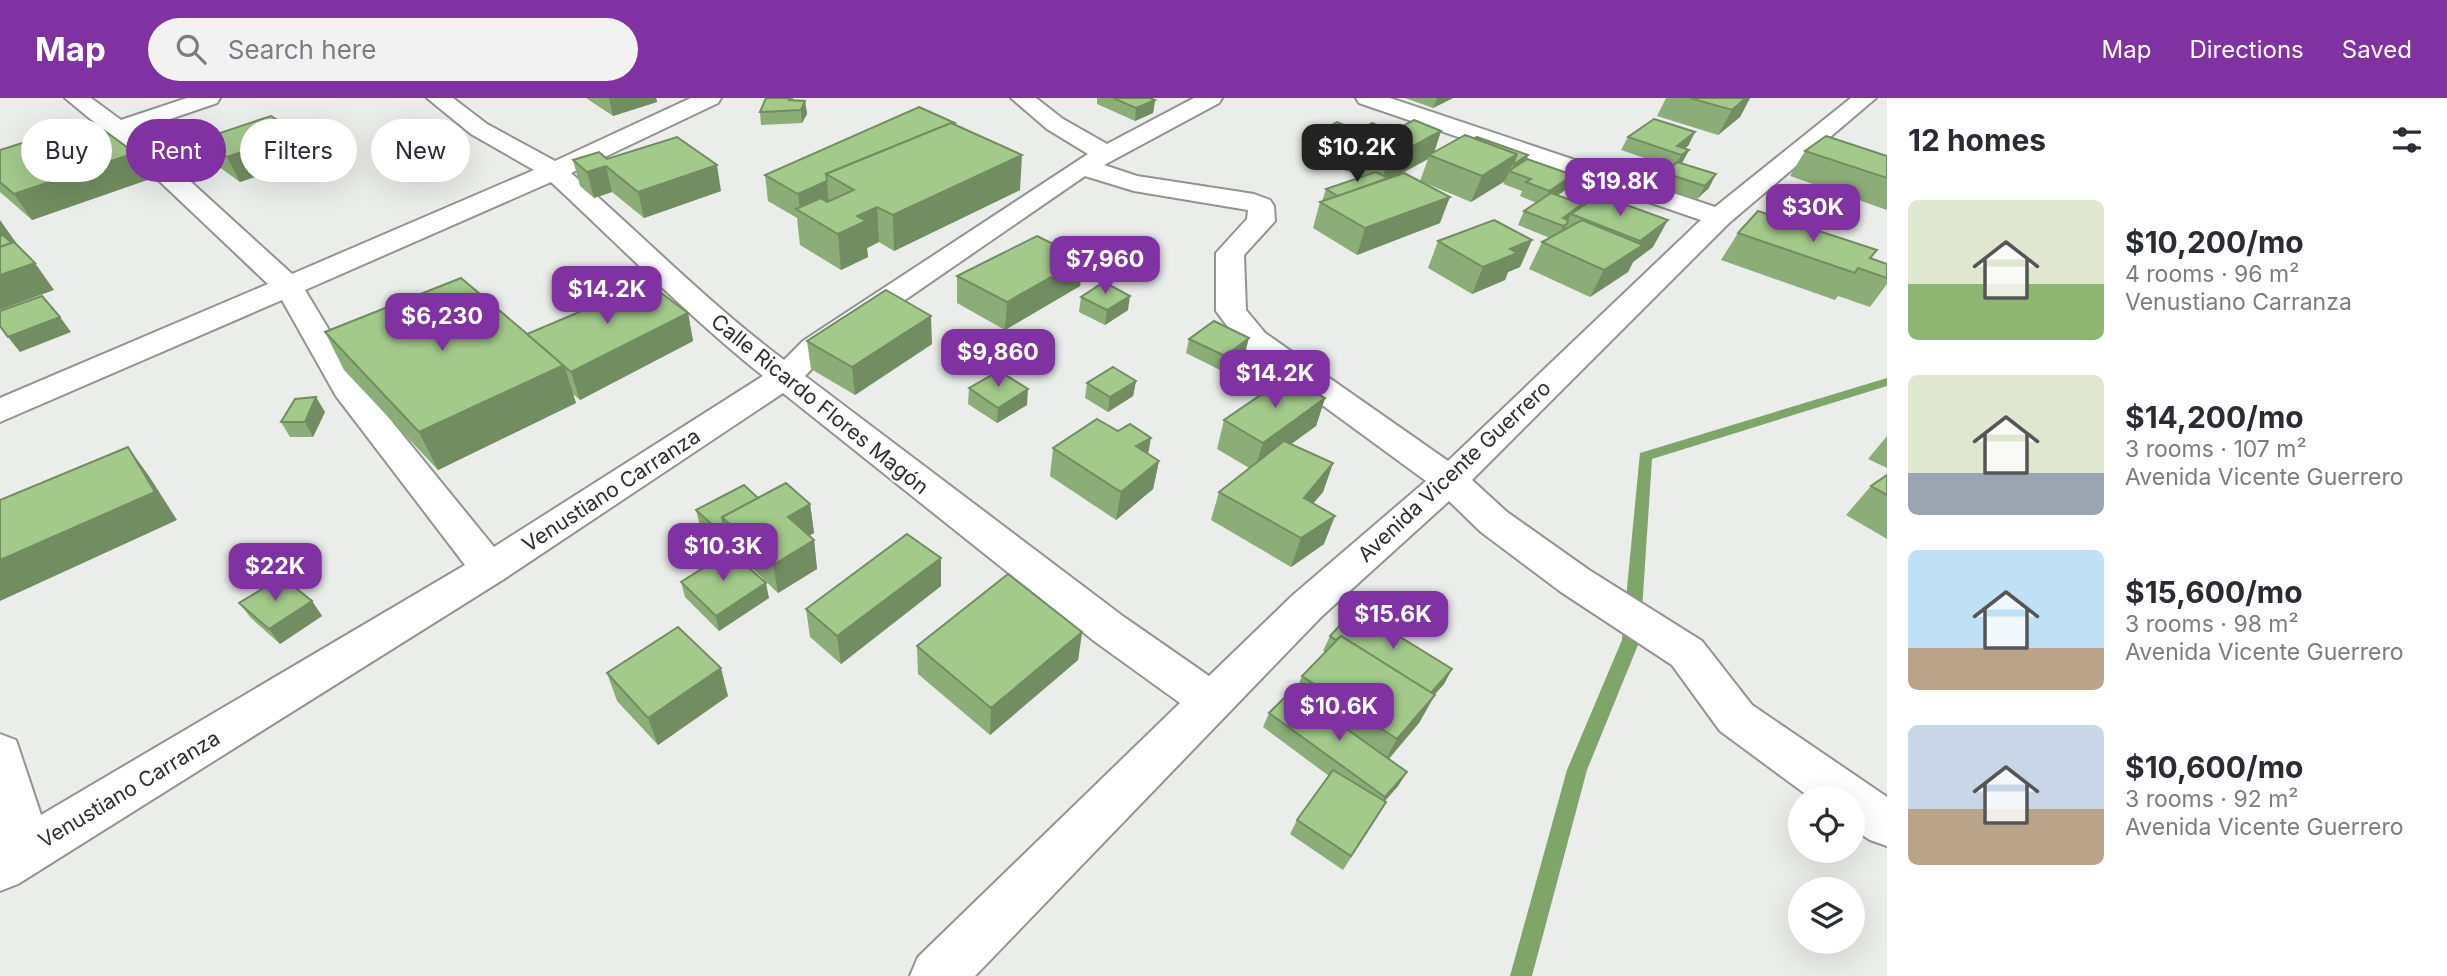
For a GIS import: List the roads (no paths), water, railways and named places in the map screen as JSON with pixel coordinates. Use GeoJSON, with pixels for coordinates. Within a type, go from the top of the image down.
{"type":"FeatureCollection","features":[{"type":"Feature","properties":{"kind":"street"},"geometry":{"type":"LineString","coordinates":[[76,98],[118,129],[288,286],[313,323],[348,389],[491,569]]}},
{"type":"Feature","properties":{"kind":"street"},"geometry":{"type":"LineString","coordinates":[[0,169],[209,98]]}},
{"type":"Feature","properties":{"kind":"street","name":"Calle Ricardo Flores Magón"},"geometry":{"type":"LineString","coordinates":[[438,98],[479,129],[554,171],[659,266],[718,325],[1109,629],[1212,701]]}},
{"type":"Feature","properties":{"kind":"street"},"geometry":{"type":"LineString","coordinates":[[0,411],[554,171],[710,98]]}},
{"type":"Feature","properties":{"kind":"street"},"geometry":{"type":"LineString","coordinates":[[1022,98],[1055,124],[1093,160],[1134,183],[1245,200],[1261,206],[1261,221],[1230,253],[1231,311],[1254,340],[1450,480],[1494,522],[1575,580],[1687,653],[1736,718],[1831,786]]}},
{"type":"Feature","properties":{"kind":"street","name":"Venustiano Carranza"},"geometry":{"type":"LineString","coordinates":[[13,859],[491,569],[786,376],[814,348],[1093,160],[1211,98]]}},
{"type":"Feature","properties":{"kind":"street"},"geometry":{"type":"LineString","coordinates":[[1367,98],[1719,217]]}},
{"type":"Feature","properties":{"kind":"street","name":"Avenida Vicente Guerrero"},"geometry":{"type":"LineString","coordinates":[[937,976],[1307,606],[1450,480],[1719,217],[1868,101]]}},
{"type":"Feature","properties":{"kind":"street"},"geometry":{"type":"LineString","coordinates":[[0,754],[13,859]]}},
{"type":"Feature","properties":{"kind":"street"},"geometry":{"type":"LineString","coordinates":[[1865,810],[1887,824]]}},
{"type":"Feature","properties":{"kind":"waterway"},"geometry":{"type":"LineString","coordinates":[[1521,976],[1577,770],[1631,640],[1645,456],[1887,382]]}}]}
